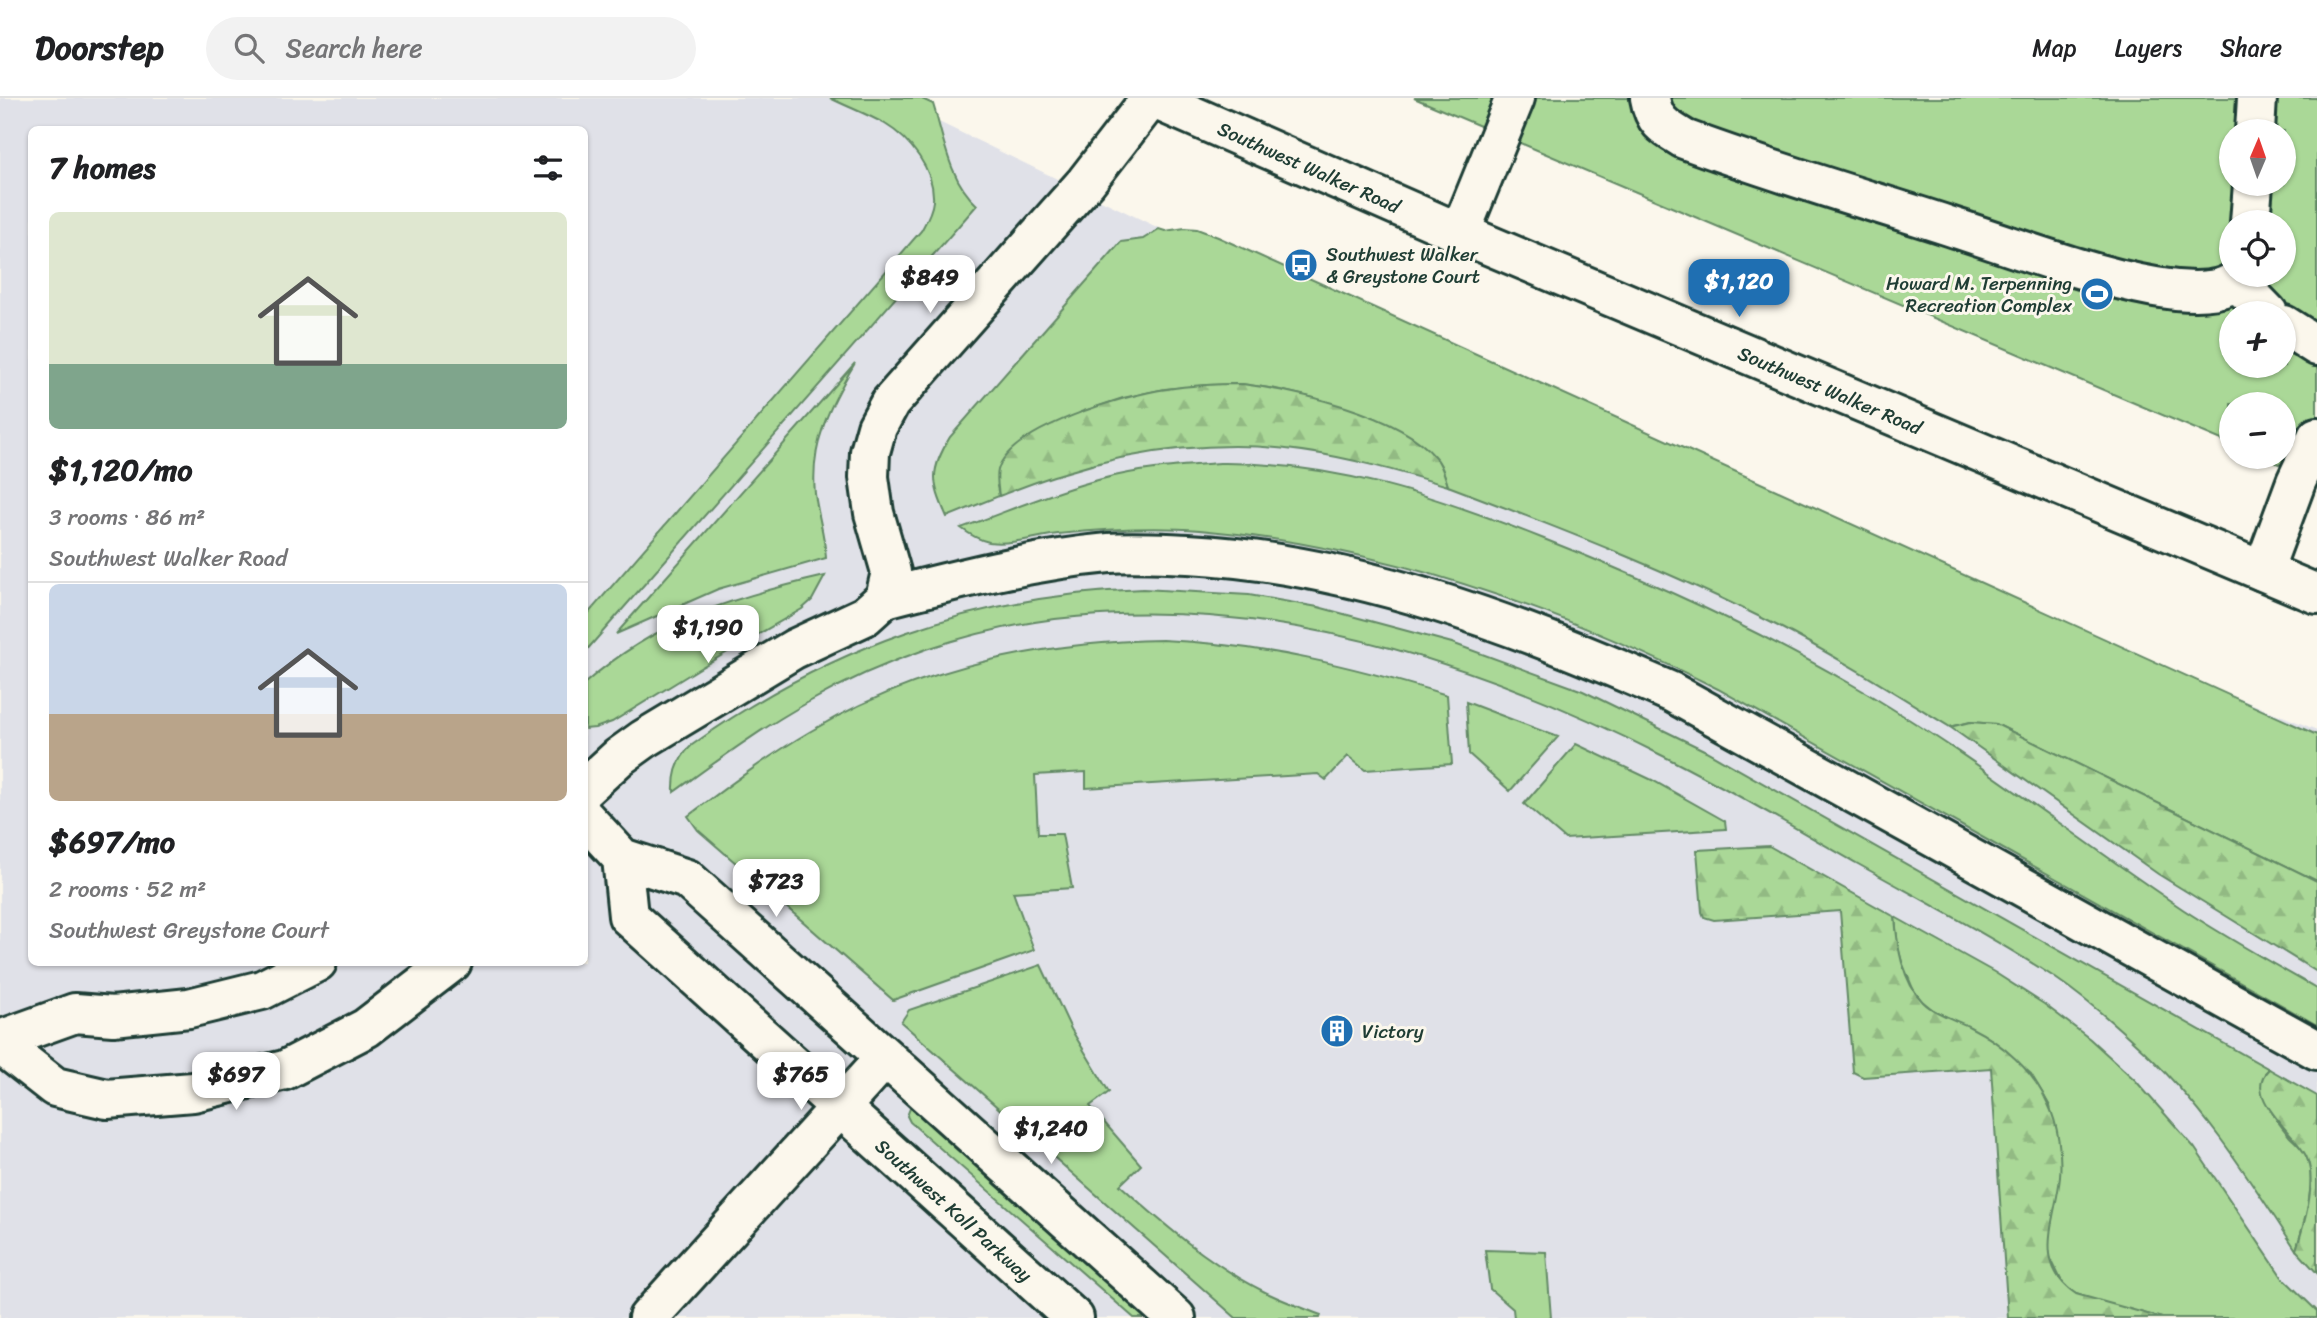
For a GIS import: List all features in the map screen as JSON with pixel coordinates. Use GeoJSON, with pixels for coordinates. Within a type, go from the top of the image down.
{"type":"FeatureCollection","features":[{"type":"Feature","properties":{"kind":"street","name":"Southwest Walker Road"},"geometry":{"type":"LineString","coordinates":[[1151,98],[1460,233],[2317,594]]}},
{"type":"Feature","properties":{"kind":"street"},"geometry":{"type":"LineString","coordinates":[[588,785],[644,739],[794,649],[865,615],[885,598],[891,572],[874,513],[869,477],[870,452],[877,427],[890,403],[1086,182],[1151,98]]}},
{"type":"Feature","properties":{"kind":"street"},"geometry":{"type":"LineString","coordinates":[[1460,233],[1515,98]]}},
{"type":"Feature","properties":{"kind":"street"},"geometry":{"type":"LineString","coordinates":[[1650,98],[1654,115],[1664,127],[1684,139],[2046,257],[2156,287],[2196,291],[2226,287]]}},
{"type":"Feature","properties":{"kind":"street"},"geometry":{"type":"LineString","coordinates":[[2256,119],[2257,98]]}},
{"type":"Feature","properties":{"kind":"street"},"geometry":{"type":"LineString","coordinates":[[2246,287],[2258,301]]}},
{"type":"Feature","properties":{"kind":"street"},"geometry":{"type":"LineString","coordinates":[[2296,333],[2317,346]]}},
{"type":"Feature","properties":{"kind":"street"},"geometry":{"type":"LineString","coordinates":[[2263,571],[2296,482],[2317,437]]}},
{"type":"Feature","properties":{"kind":"street"},"geometry":{"type":"LineString","coordinates":[[885,598],[991,571],[1054,560],[1111,553],[1158,553],[1209,555],[1303,569],[1390,589],[1450,607],[1601,661],[1671,692],[2317,1050]]}},
{"type":"Feature","properties":{"kind":"street"},"geometry":{"type":"LineString","coordinates":[[588,821],[622,858],[687,879],[1176,1318]]}},
{"type":"Feature","properties":{"kind":"street","name":"Southwest Koll Parkway"},"geometry":{"type":"LineString","coordinates":[[622,858],[628,916],[1074,1318]]}},
{"type":"Feature","properties":{"kind":"street"},"geometry":{"type":"LineString","coordinates":[[309,966],[262,990],[250,993],[189,1007],[113,1016],[75,1013],[0,1042],[55,1087],[107,1099],[193,1092],[285,1070],[366,1028],[447,966]]}},
{"type":"Feature","properties":{"kind":"street"},"geometry":{"type":"LineString","coordinates":[[648,1318],[886,1058]]}},
{"type":"Feature","properties":{"kind":"shaded area"},"geometry":{"type":"Polygon","coordinates":[[[0,98],[889,98],[1165,231],[1178,233],[2217,698],[2220,691],[2317,730],[2317,1318],[0,1318],[0,98]]]}},
{"type":"Feature","properties":{"kind":"green space"},"geometry":{"type":"Polygon","coordinates":[[[830,98],[920,98],[933,104],[954,171],[960,184],[977,205],[588,649],[588,614],[921,231],[933,201],[930,178],[912,147],[885,124],[830,98]]]}},
{"type":"Feature","properties":{"kind":"green space","name":"Howard M. Terpenning Recreation Complex"},"geometry":{"type":"Polygon","coordinates":[[[1414,98],[2317,98],[2317,480],[2291,469],[2296,469],[2296,392],[2219,392],[2219,439],[1414,98]]]}},
{"type":"Feature","properties":{"kind":"green space"},"geometry":{"type":"Polygon","coordinates":[[[1159,229],[1165,231],[1197,229],[1218,237],[2317,735],[2317,881],[1996,724],[1971,722],[1950,727],[1864,674],[1736,605],[1614,551],[1448,486],[1444,474],[1318,399],[1242,384],[1165,389],[1123,398],[1081,412],[997,486],[999,496],[947,517],[938,494],[935,476],[939,459],[950,437],[1121,242],[1143,239],[1159,229]]]}},
{"type":"Feature","properties":{"kind":"green space"},"geometry":{"type":"Polygon","coordinates":[[[855,363],[830,409],[816,458],[815,494],[826,558],[718,589],[616,634],[855,363]]]}},
{"type":"Feature","properties":{"kind":"green space"},"geometry":{"type":"Polygon","coordinates":[[[1242,384],[1318,399],[1398,428],[1435,457],[1448,486],[1321,454],[1273,448],[1213,446],[1122,458],[1056,475],[999,496],[998,470],[1007,455],[1024,440],[1046,427],[1100,406],[1149,392],[1242,384]]]}},
{"type":"Feature","properties":{"kind":"green space"},"geometry":{"type":"Polygon","coordinates":[[[1221,463],[1305,469],[1426,496],[1622,571],[1777,643],[1894,710],[1978,765],[2184,910],[2317,989],[2317,1025],[1718,689],[1657,659],[1531,607],[1402,566],[1268,538],[1200,530],[1147,528],[1075,532],[997,543],[982,540],[961,528],[1046,496],[1113,476],[1221,463]]]}},
{"type":"Feature","properties":{"kind":"green space"},"geometry":{"type":"Polygon","coordinates":[[[825,576],[812,600],[802,609],[612,722],[588,729],[588,681],[612,661],[668,627],[728,602],[825,576]]]}},
{"type":"Feature","properties":{"kind":"green space"},"geometry":{"type":"Polygon","coordinates":[[[1143,589],[1249,595],[1318,607],[1452,643],[1583,691],[1706,751],[2269,1069],[2265,1073],[2264,1083],[2270,1108],[2304,1152],[2310,1168],[2308,1204],[2296,1250],[2222,1140],[2180,1089],[2115,1025],[2054,977],[1736,794],[1661,755],[1518,690],[1367,642],[1290,626],[1212,616],[1134,614],[1055,619],[1023,624],[959,639],[865,673],[772,724],[674,792],[677,766],[692,745],[744,710],[851,654],[906,632],[1021,602],[1081,593],[1143,589]]]}},
{"type":"Feature","properties":{"kind":"green space"},"geometry":{"type":"Polygon","coordinates":[[[1162,640],[1235,646],[1306,658],[1447,695],[1452,764],[1365,770],[1348,756],[1326,780],[1318,774],[1086,788],[1086,772],[1035,775],[1038,834],[1062,834],[1072,888],[1013,892],[1034,950],[893,1000],[698,830],[688,816],[811,731],[894,690],[937,675],[1025,653],[1070,646],[1162,640]]]}},
{"type":"Feature","properties":{"kind":"green space"},"geometry":{"type":"Polygon","coordinates":[[[1466,702],[1558,737],[1510,791],[1469,754],[1466,702]]]}},
{"type":"Feature","properties":{"kind":"green space"},"geometry":{"type":"Polygon","coordinates":[[[1970,722],[1996,724],[2317,881],[2317,972],[2158,874],[1950,727],[1970,722]]]}},
{"type":"Feature","properties":{"kind":"green space"},"geometry":{"type":"Polygon","coordinates":[[[1576,744],[1652,780],[1725,821],[1726,829],[1565,839],[1524,804],[1576,744]]]}},
{"type":"Feature","properties":{"kind":"green space"},"geometry":{"type":"Polygon","coordinates":[[[1769,846],[1895,917],[1905,973],[1923,1002],[1994,1041],[2025,1069],[2048,1104],[2058,1139],[2060,1177],[2050,1240],[2054,1269],[2062,1282],[2076,1294],[2162,1318],[2008,1318],[1991,1068],[1863,1077],[1853,1072],[1840,911],[1714,920],[1704,917],[1702,912],[1697,850],[1769,846]]]}},
{"type":"Feature","properties":{"kind":"green space"},"geometry":{"type":"Polygon","coordinates":[[[1895,917],[1994,972],[2044,1004],[2090,1039],[2135,1080],[2194,1147],[2282,1277],[2317,1311],[2317,1318],[2162,1318],[2093,1300],[2064,1286],[2050,1257],[2048,1241],[2060,1174],[2050,1106],[2031,1074],[1992,1040],[1933,1010],[1922,1001],[1913,989],[1902,962],[1895,917]]]}},
{"type":"Feature","properties":{"kind":"green space"},"geometry":{"type":"Polygon","coordinates":[[[1041,965],[1071,1029],[1109,1092],[1090,1106],[1141,1165],[1120,1185],[1171,1230],[1226,1270],[1272,1295],[1321,1315],[1320,1318],[1236,1318],[901,1022],[909,1010],[1041,965]]]}},
{"type":"Feature","properties":{"kind":"green space"},"geometry":{"type":"Polygon","coordinates":[[[2269,1069],[2317,1096],[2317,1273],[2296,1250],[2308,1204],[2310,1168],[2302,1149],[2266,1103],[2262,1080],[2269,1069]]]}},
{"type":"Feature","properties":{"kind":"green space"},"geometry":{"type":"Polygon","coordinates":[[[911,1106],[915,1106],[1160,1318],[1134,1318],[910,1122],[907,1116],[911,1106]]]}},
{"type":"Feature","properties":{"kind":"green space"},"geometry":{"type":"Polygon","coordinates":[[[1485,1250],[1546,1252],[1551,1318],[1514,1318],[1513,1309],[1490,1289],[1485,1250]]]}},
{"type":"Feature","properties":{"kind":"place","name":"Southwest Walker & Greystone Court"},"geometry":{"type":"Point","coordinates":[1301,265]}},
{"type":"Feature","properties":{"kind":"place","name":"Howard M. Terpenning Recreation Complex"},"geometry":{"type":"Point","coordinates":[2097,294]}},
{"type":"Feature","properties":{"kind":"place","name":"Victory"},"geometry":{"type":"Point","coordinates":[1337,1031]}}]}
